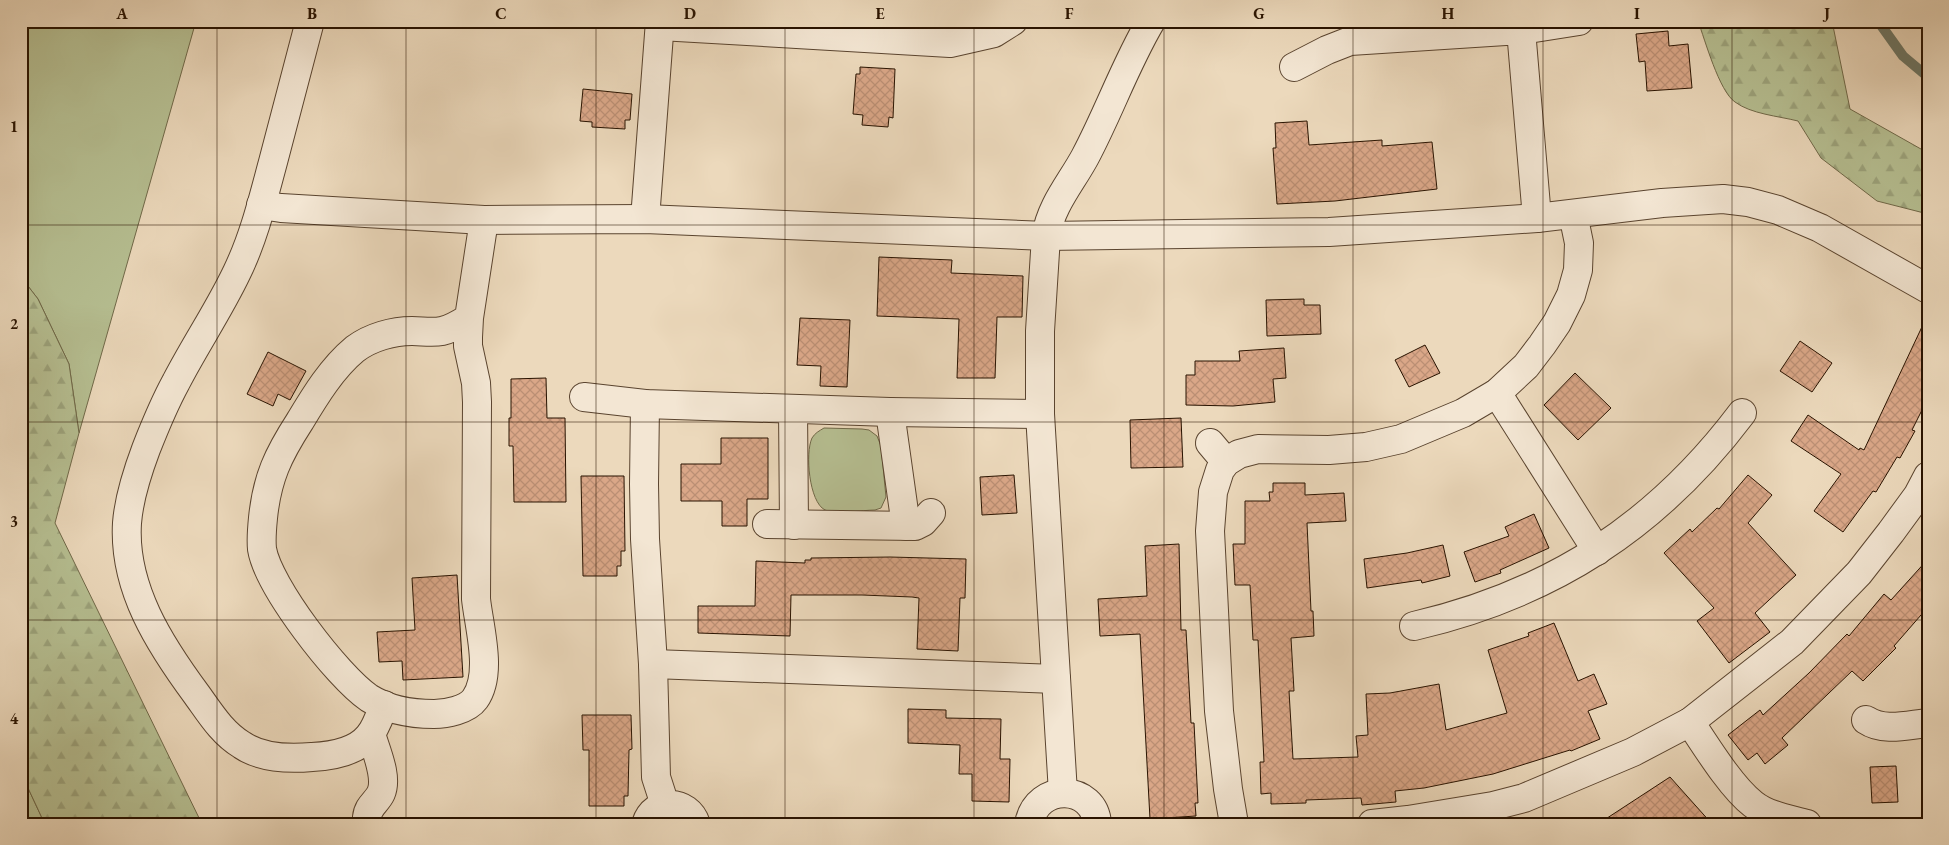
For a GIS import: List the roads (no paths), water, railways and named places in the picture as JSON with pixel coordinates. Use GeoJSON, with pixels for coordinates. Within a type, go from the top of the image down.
{"type":"FeatureCollection","features":[{"type":"Feature","properties":{"kind":"street"},"geometry":{"type":"LineString","coordinates":[[310,21],[256,226],[237,273],[175,383],[160,414],[137,472],[130,498],[127,548],[132,577],[150,621],[177,668],[216,722],[228,735],[243,746],[259,753],[282,757],[325,756],[347,751],[361,744],[371,734],[384,706]]}},
{"type":"Feature","properties":{"kind":"street"},"geometry":{"type":"LineString","coordinates":[[645,219],[660,24],[950,43],[994,33],[1013,21]]}},
{"type":"Feature","properties":{"kind":"street"},"geometry":{"type":"LineString","coordinates":[[1062,793],[1040,414],[1040,331],[1046,236],[1054,207],[1085,157],[1139,33],[1151,21]]}},
{"type":"Feature","properties":{"kind":"street"},"geometry":{"type":"LineString","coordinates":[[1294,67],[1326,50],[1350,41],[1521,30],[1579,21]]}},
{"type":"Feature","properties":{"kind":"street"},"geometry":{"type":"LineString","coordinates":[[1521,30],[1537,218]]}},
{"type":"Feature","properties":{"kind":"street"},"geometry":{"type":"LineString","coordinates":[[262,205],[281,208],[484,220],[645,219],[1046,236],[1329,232],[1537,218],[1662,202],[1723,199],[1748,202],[1778,210],[1820,228],[1928,289]]}},
{"type":"Feature","properties":{"kind":"street"},"geometry":{"type":"LineString","coordinates":[[1234,824],[1225,772],[1219,711],[1210,531],[1213,492],[1220,470],[1218,453],[1239,454],[1258,449],[1366,447],[1401,439],[1463,413],[1497,393],[1526,366],[1542,345],[1557,322],[1571,294],[1578,270],[1579,243],[1573,214]]}},
{"type":"Feature","properties":{"kind":"street"},"geometry":{"type":"LineString","coordinates":[[469,318],[442,331],[410,331],[380,336],[356,349],[342,362],[312,401],[277,460],[267,486],[262,548],[274,580],[338,671],[370,698],[384,706],[406,712],[441,714],[459,710],[475,700],[481,686],[484,668],[485,650],[476,599],[477,402],[476,382],[468,346],[469,318],[484,220]]}},
{"type":"Feature","properties":{"kind":"street"},"geometry":{"type":"LineString","coordinates":[[1497,393],[1597,551]]}},
{"type":"Feature","properties":{"kind":"street"},"geometry":{"type":"LineString","coordinates":[[584,397],[646,404],[890,412],[1040,414]]}},
{"type":"Feature","properties":{"kind":"street"},"geometry":{"type":"LineString","coordinates":[[646,404],[644,484],[653,664],[656,777],[661,797],[656,814]]}},
{"type":"Feature","properties":{"kind":"street"},"geometry":{"type":"LineString","coordinates":[[793,409],[781,524],[915,526],[924,522],[931,513]]}},
{"type":"Feature","properties":{"kind":"street"},"geometry":{"type":"LineString","coordinates":[[890,412],[906,526]]}},
{"type":"Feature","properties":{"kind":"street"},"geometry":{"type":"LineString","coordinates":[[1414,626],[1451,617],[1512,596],[1556,576],[1597,551],[1631,527],[1690,476],[1742,413]]}},
{"type":"Feature","properties":{"kind":"street"},"geometry":{"type":"LineString","coordinates":[[1372,824],[1493,806],[1524,798],[1633,752],[1690,722],[1792,642],[1859,573],[1918,495],[1928,476]]}},
{"type":"Feature","properties":{"kind":"street"},"geometry":{"type":"LineString","coordinates":[[653,664],[1056,679]]}},
{"type":"Feature","properties":{"kind":"street"},"geometry":{"type":"LineString","coordinates":[[1866,720],[1875,726],[1885,727],[1928,723]]}},
{"type":"Feature","properties":{"kind":"street"},"geometry":{"type":"LineString","coordinates":[[1690,722],[1715,759],[1754,804],[1768,812],[1807,824]]}},
{"type":"Feature","properties":{"kind":"street"},"geometry":{"type":"LineString","coordinates":[[367,817],[370,806],[378,799],[382,791],[383,782],[371,734]]}},
{"type":"Feature","properties":{"kind":"street"},"geometry":{"type":"LineString","coordinates":[[1029,824],[1031,812],[1043,799],[1062,793],[1076,795],[1089,804],[1097,818],[1097,824]]}},
{"type":"Feature","properties":{"kind":"street"},"geometry":{"type":"LineString","coordinates":[[656,814],[676,804],[687,809],[694,817],[696,824]]}},
{"type":"Feature","properties":{"kind":"waterway"},"geometry":{"type":"LineString","coordinates":[[1878,21],[1903,56],[1928,77]]}}]}
